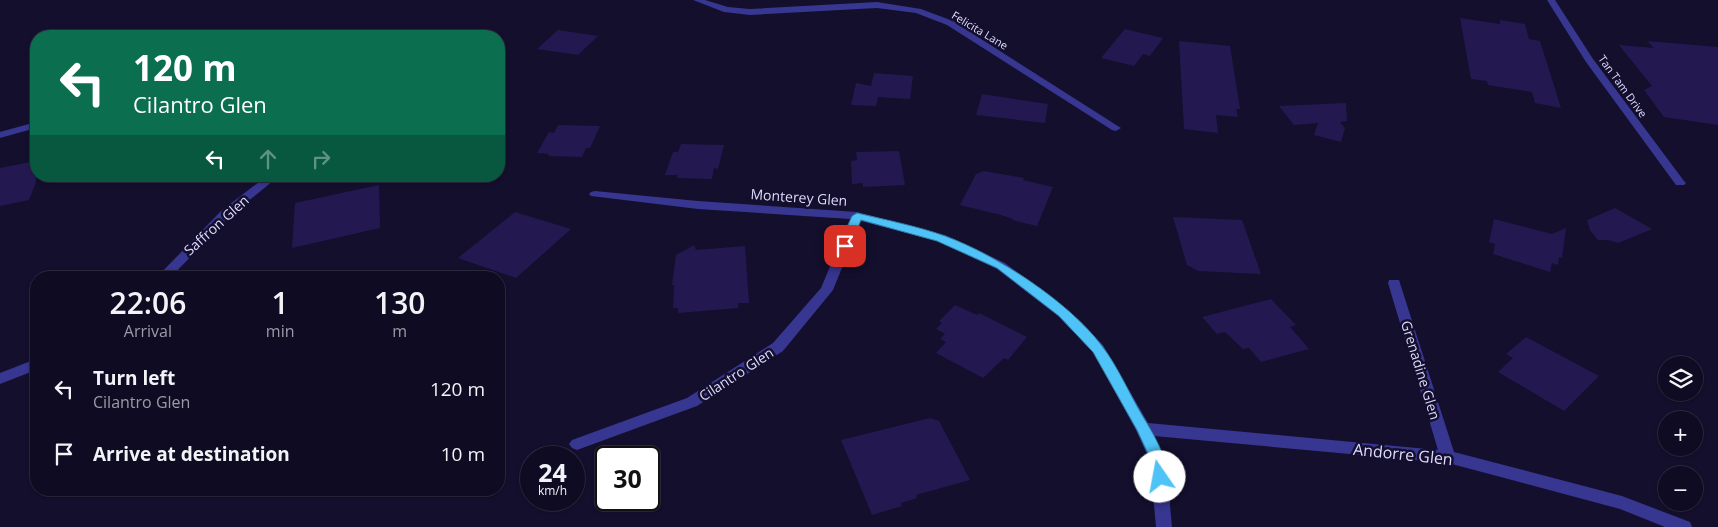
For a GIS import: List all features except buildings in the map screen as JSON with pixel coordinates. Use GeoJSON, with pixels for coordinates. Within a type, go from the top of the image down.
{"type":"FeatureCollection","features":[{"type":"Feature","properties":{"kind":"street","name":"Felicita Lane"},"geometry":{"type":"LineString","coordinates":[[697,0],[727,10],[750,12],[877,5],[918,11],[950,24],[1116,128]]}},
{"type":"Feature","properties":{"kind":"street","name":"Tan Tam Drive"},"geometry":{"type":"LineString","coordinates":[[1551,0],[1588,60],[1680,183]]}},
{"type":"Feature","properties":{"kind":"street"},"geometry":{"type":"LineString","coordinates":[[0,135],[30,127]]}},
{"type":"Feature","properties":{"kind":"street","name":"Saffron Glen"},"geometry":{"type":"LineString","coordinates":[[169,271],[226,213],[266,182]]}},
{"type":"Feature","properties":{"kind":"street","name":"Monterey Glen"},"geometry":{"type":"LineString","coordinates":[[595,194],[698,205],[857,216],[941,238],[1001,266],[1063,313],[1098,349],[1143,429],[1158,460],[1164,527]]}},
{"type":"Feature","properties":{"kind":"street","name":"Cilantro Glen"},"geometry":{"type":"LineString","coordinates":[[577,444],[692,402],[778,347],[826,290],[857,216]]}},
{"type":"Feature","properties":{"kind":"street","name":"Grenadine Glen"},"geometry":{"type":"LineString","coordinates":[[1394,282],[1448,456]]}},
{"type":"Feature","properties":{"kind":"street"},"geometry":{"type":"LineString","coordinates":[[0,379],[30,366]]}},
{"type":"Feature","properties":{"kind":"street","name":"Andorre Glen"},"geometry":{"type":"LineString","coordinates":[[1143,429],[1448,456],[1622,503],[1684,527]]}},
{"type":"Feature","properties":{"kind":"route"},"geometry":{"type":"LineString","coordinates":[[845,246],[857,216],[941,238],[1001,266],[1063,313],[1098,349],[1143,429],[1158,460],[1160,477]]}}]}
